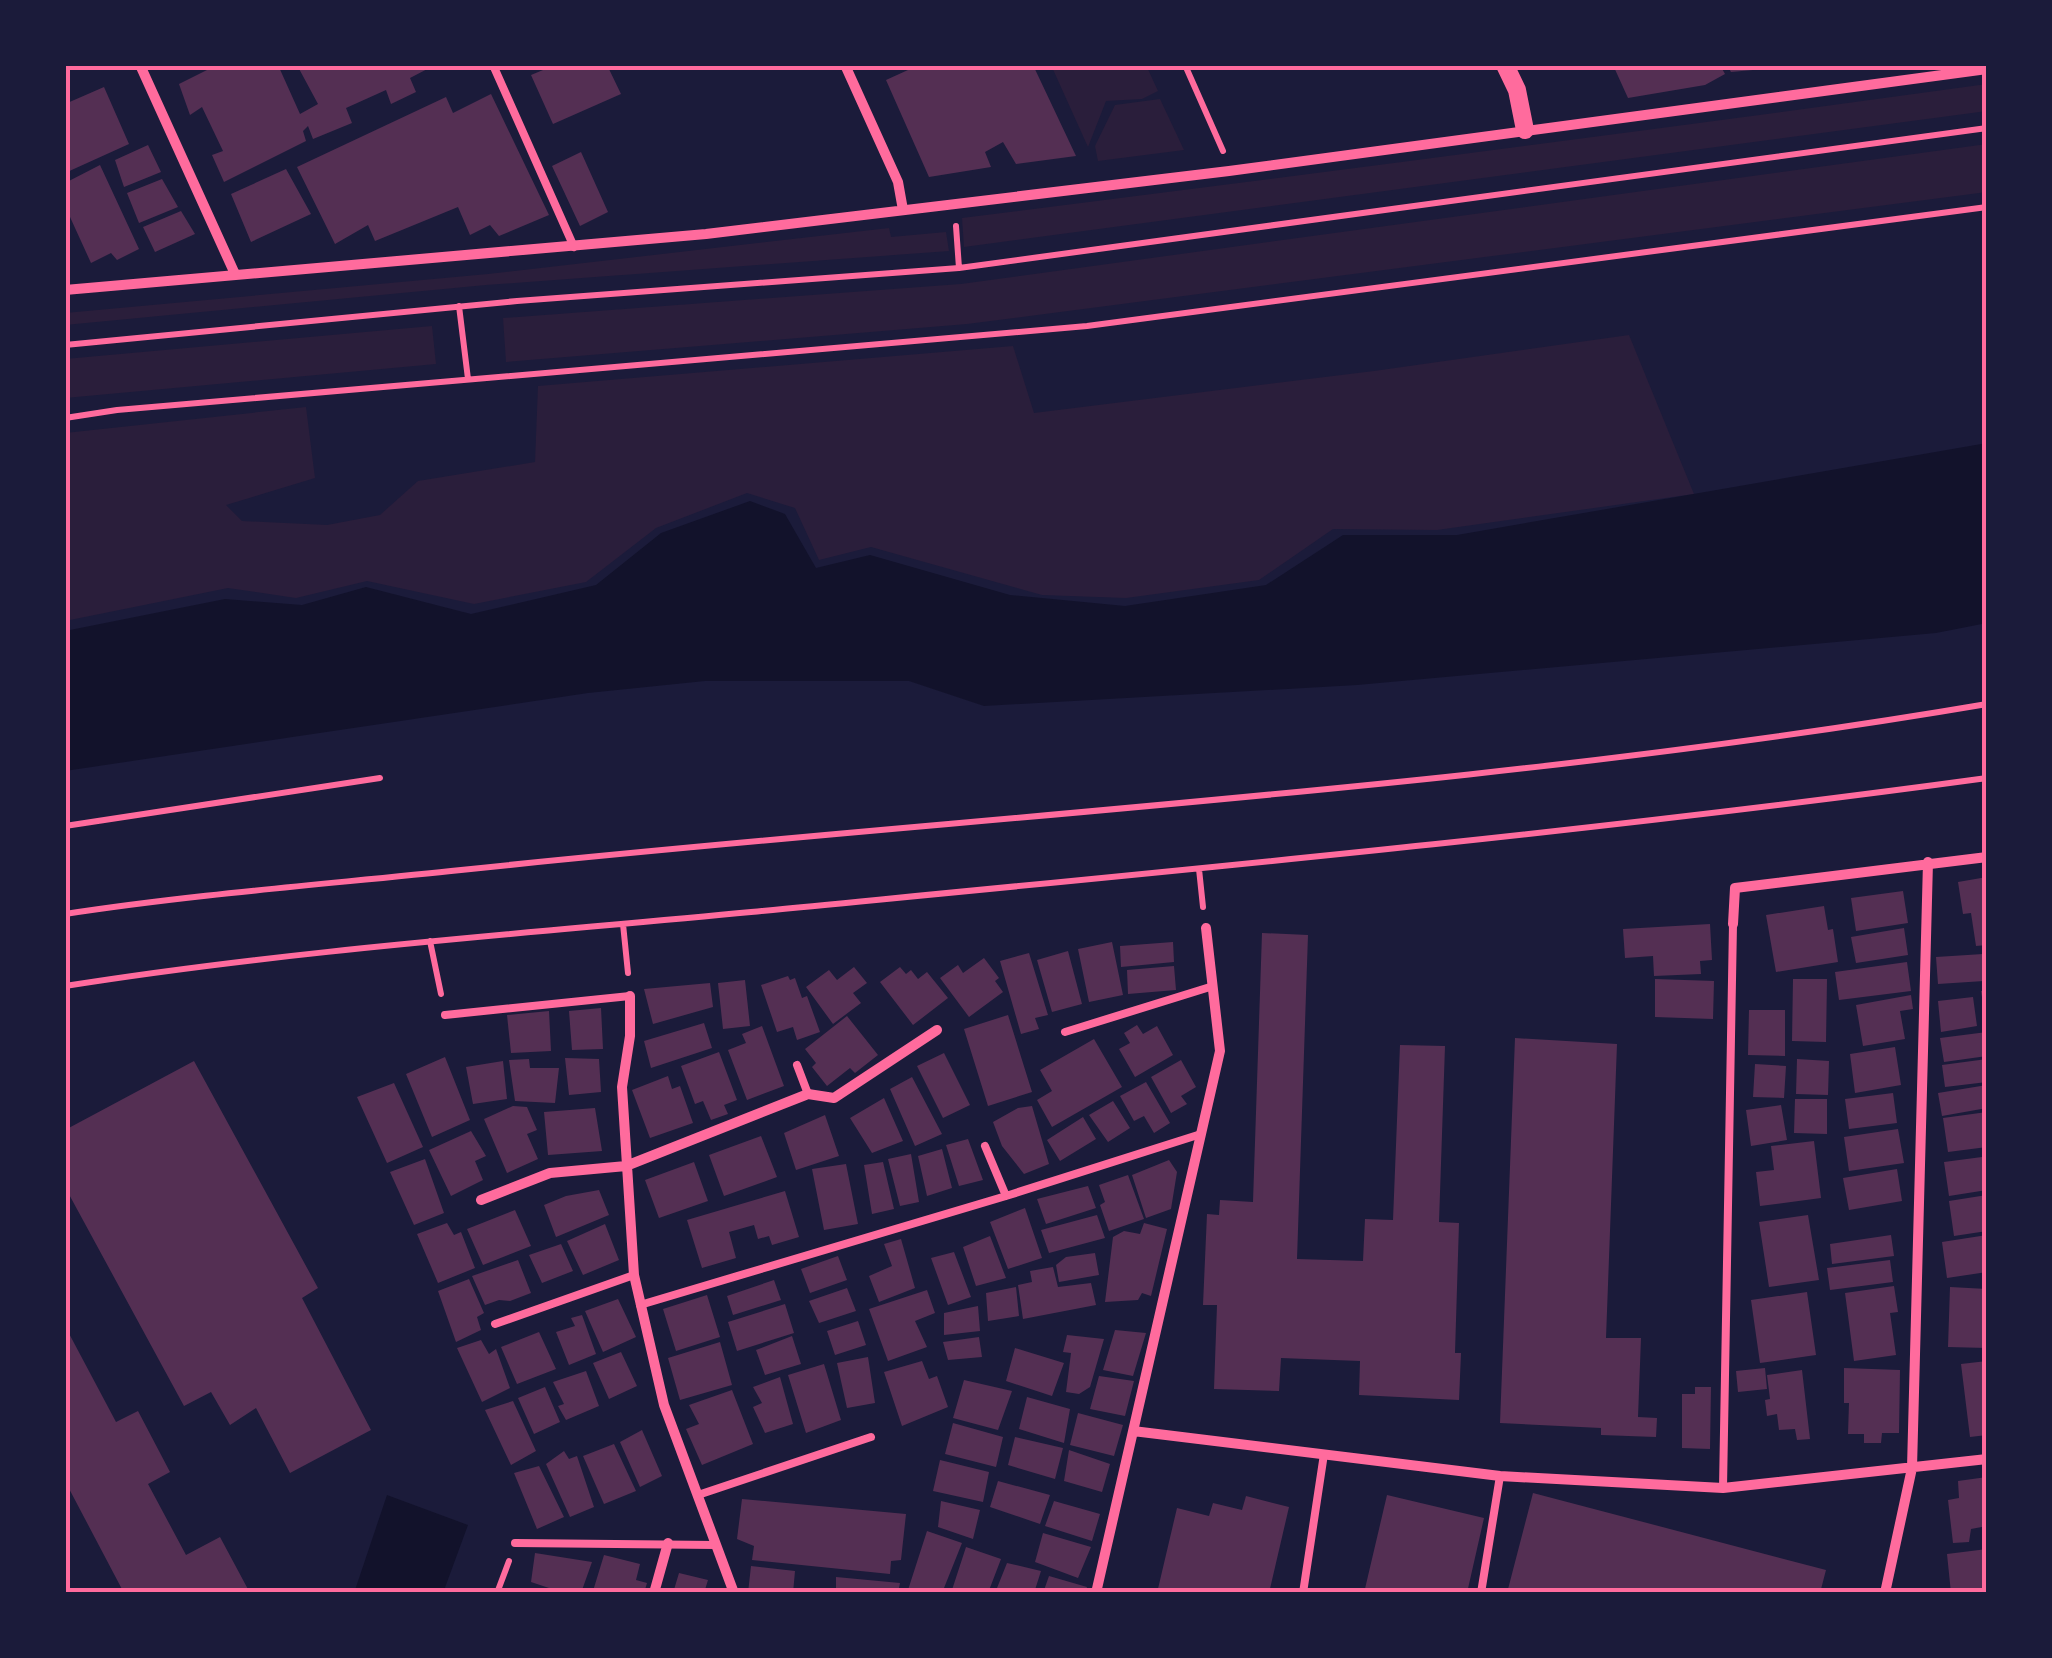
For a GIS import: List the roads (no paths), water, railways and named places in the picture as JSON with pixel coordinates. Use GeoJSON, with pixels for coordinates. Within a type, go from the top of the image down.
{"type":"FeatureCollection","features":[{"type":"Feature","properties":{"kind":"street"},"geometry":{"type":"LineString","coordinates":[[140,65],[235,274]]}},
{"type":"Feature","properties":{"kind":"street"},"geometry":{"type":"LineString","coordinates":[[845,65],[898,182],[903,210]]}},
{"type":"Feature","properties":{"kind":"street"},"geometry":{"type":"LineString","coordinates":[[1505,65],[1517,90],[1525,130]]}},
{"type":"Feature","properties":{"kind":"street"},"geometry":{"type":"LineString","coordinates":[[65,290],[706,234],[1229,171],[1987,69]]}},
{"type":"Feature","properties":{"kind":"street"},"geometry":{"type":"LineString","coordinates":[[1733,924],[1735,888],[1987,857]]}},
{"type":"Feature","properties":{"kind":"street"},"geometry":{"type":"LineString","coordinates":[[1885,1593],[1912,1468],[1928,862]]}},
{"type":"Feature","properties":{"kind":"street"},"geometry":{"type":"LineString","coordinates":[[1096,1593],[1220,1051],[1206,928]]}},
{"type":"Feature","properties":{"kind":"street"},"geometry":{"type":"LineString","coordinates":[[630,996],[630,1036],[622,1087],[634,1275],[664,1405],[734,1593]]}},
{"type":"Feature","properties":{"kind":"street"},"geometry":{"type":"LineString","coordinates":[[480,1200],[550,1173],[626,1166],[808,1094],[834,1098],[938,1030]]}},
{"type":"Feature","properties":{"kind":"street"},"geometry":{"type":"LineString","coordinates":[[1133,1431],[1500,1476],[1723,1488],[1987,1459]]}},
{"type":"Feature","properties":{"kind":"street"},"geometry":{"type":"LineString","coordinates":[[654,1593],[668,1543]]}},
{"type":"Feature","properties":{"kind":"lane"},"geometry":{"type":"LineString","coordinates":[[492,65],[574,246]]}},
{"type":"Feature","properties":{"kind":"lane"},"geometry":{"type":"LineString","coordinates":[[1723,1488],[1733,924]]}},
{"type":"Feature","properties":{"kind":"lane"},"geometry":{"type":"LineString","coordinates":[[1065,1032],[1210,987]]}},
{"type":"Feature","properties":{"kind":"lane"},"geometry":{"type":"LineString","coordinates":[[445,1015],[630,996]]}},
{"type":"Feature","properties":{"kind":"lane"},"geometry":{"type":"LineString","coordinates":[[797,1065],[808,1094]]}},
{"type":"Feature","properties":{"kind":"lane"},"geometry":{"type":"LineString","coordinates":[[640,1305],[1202,1134]]}},
{"type":"Feature","properties":{"kind":"lane"},"geometry":{"type":"LineString","coordinates":[[985,1146],[1006,1196]]}},
{"type":"Feature","properties":{"kind":"lane"},"geometry":{"type":"LineString","coordinates":[[495,1324],[634,1275]]}},
{"type":"Feature","properties":{"kind":"lane"},"geometry":{"type":"LineString","coordinates":[[698,1495],[871,1437]]}},
{"type":"Feature","properties":{"kind":"lane"},"geometry":{"type":"LineString","coordinates":[[1303,1593],[1324,1454]]}},
{"type":"Feature","properties":{"kind":"lane"},"geometry":{"type":"LineString","coordinates":[[1481,1593],[1500,1476]]}},
{"type":"Feature","properties":{"kind":"lane"},"geometry":{"type":"LineString","coordinates":[[515,1543],[716,1545]]}}]}
